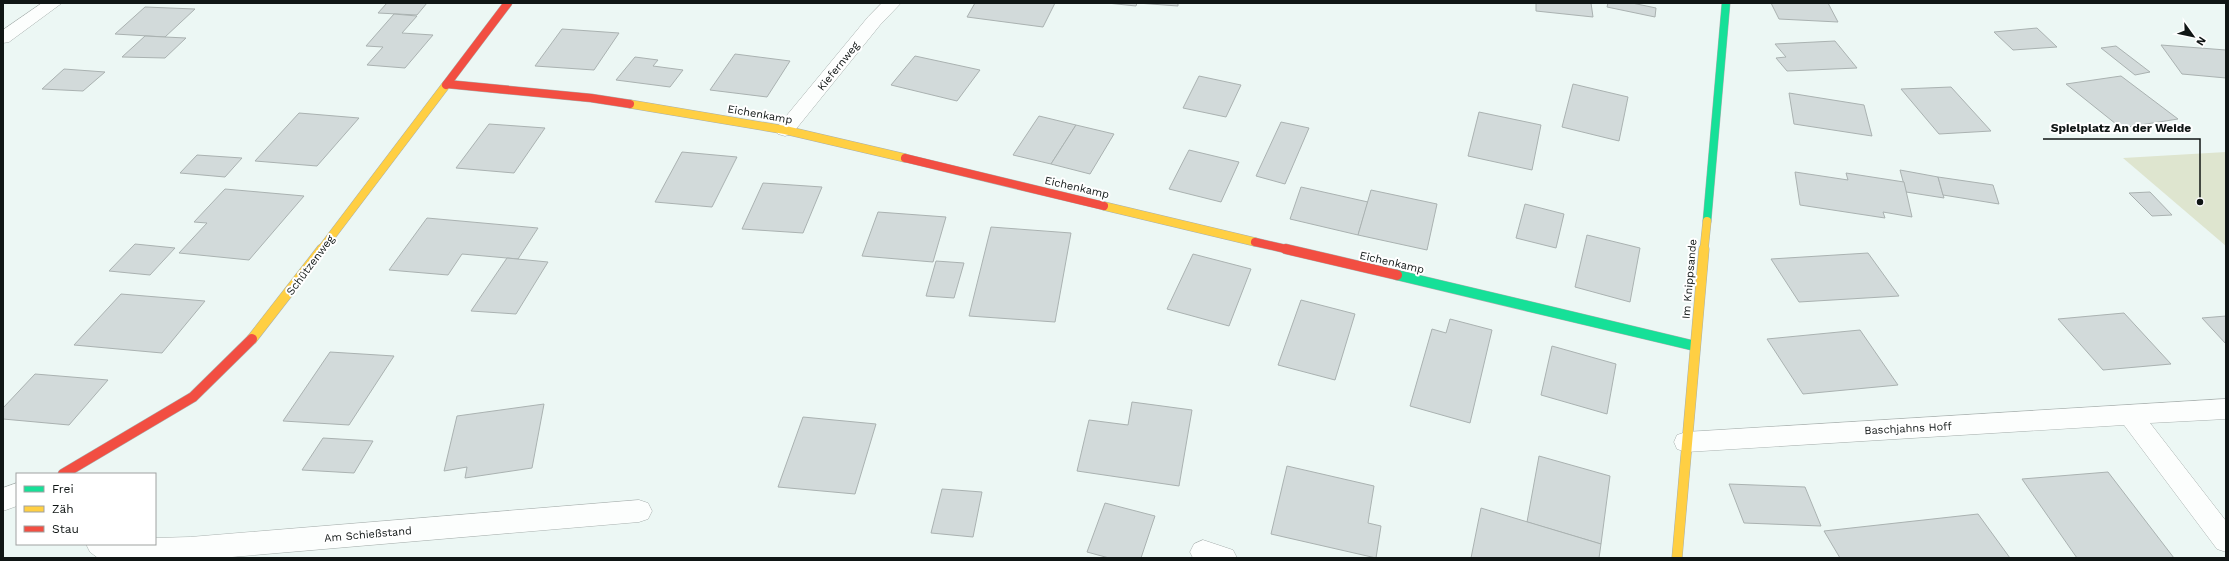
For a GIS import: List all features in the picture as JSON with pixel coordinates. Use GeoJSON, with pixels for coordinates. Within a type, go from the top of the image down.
{"type":"FeatureCollection","features":[{"type":"Feature","properties":{"kind":"street"},"geometry":{"type":"LineString","coordinates":[[3,38],[53,3]]}},
{"type":"Feature","properties":{"kind":"street","name":"Schützenweg"},"geometry":{"type":"LineString","coordinates":[[66,473],[193,397],[260,331],[508,3]]}},
{"type":"Feature","properties":{"kind":"street","name":"Kiefernweg"},"geometry":{"type":"LineString","coordinates":[[785,130],[874,21],[892,3]]}},
{"type":"Feature","properties":{"kind":"street","name":"Im Knippsande"},"geometry":{"type":"LineString","coordinates":[[1677,558],[1686,442],[1726,3]]}},
{"type":"Feature","properties":{"kind":"street","name":"Eichenkamp"},"geometry":{"type":"LineString","coordinates":[[447,84],[590,98],[785,130],[1695,346]]}},
{"type":"Feature","properties":{"kind":"street","name":"Baschjahns Hoff"},"geometry":{"type":"LineString","coordinates":[[1686,442],[2226,410]]}},
{"type":"Feature","properties":{"kind":"street"},"geometry":{"type":"LineString","coordinates":[[2130,415],[2226,541]]}},
{"type":"Feature","properties":{"kind":"street"},"geometry":{"type":"LineString","coordinates":[[3,500],[16,494]]}},
{"type":"Feature","properties":{"kind":"street","name":"Am Schießstand"},"geometry":{"type":"LineString","coordinates":[[100,545],[109,551],[190,549],[639,511]]}},
{"type":"Feature","properties":{"kind":"green space"},"geometry":{"type":"Polygon","coordinates":[[[2226,152],[2226,246],[2123,158],[2226,152]]]}},
{"type":"Feature","properties":{"kind":"building"},"geometry":{"type":"Polygon","coordinates":[[[387,3],[427,3],[417,15],[378,13],[387,3]]]}},
{"type":"Feature","properties":{"kind":"building"},"geometry":{"type":"Polygon","coordinates":[[[975,3],[1055,3],[1043,27],[967,17],[975,3]]]}},
{"type":"Feature","properties":{"kind":"building"},"geometry":{"type":"Polygon","coordinates":[[[1107,3],[1137,3],[1136,6],[1107,3]]]}},
{"type":"Feature","properties":{"kind":"building"},"geometry":{"type":"Polygon","coordinates":[[[1137,3],[1178,3],[1178,6],[1137,3]]]}},
{"type":"Feature","properties":{"kind":"building"},"geometry":{"type":"Polygon","coordinates":[[[1536,3],[1591,3],[1593,17],[1536,11],[1536,3]]]}},
{"type":"Feature","properties":{"kind":"building"},"geometry":{"type":"Polygon","coordinates":[[[1608,3],[1632,3],[1656,8],[1655,17],[1607,7],[1608,3]]]}},
{"type":"Feature","properties":{"kind":"building"},"geometry":{"type":"Polygon","coordinates":[[[1771,3],[1828,3],[1838,22],[1779,19],[1771,3]]]}},
{"type":"Feature","properties":{"kind":"building"},"geometry":{"type":"Polygon","coordinates":[[[145,7],[195,9],[165,37],[115,34],[145,7]]]}},
{"type":"Feature","properties":{"kind":"building"},"geometry":{"type":"Polygon","coordinates":[[[394,14],[417,16],[402,33],[433,35],[405,68],[367,65],[383,47],[366,46],[394,14]]]}},
{"type":"Feature","properties":{"kind":"building"},"geometry":{"type":"Polygon","coordinates":[[[2037,28],[2057,47],[2013,50],[1994,32],[2037,28]]]}},
{"type":"Feature","properties":{"kind":"building"},"geometry":{"type":"Polygon","coordinates":[[[562,29],[619,33],[594,70],[535,66],[562,29]]]}},
{"type":"Feature","properties":{"kind":"building"},"geometry":{"type":"Polygon","coordinates":[[[145,36],[186,38],[165,58],[122,57],[145,36]]]}},
{"type":"Feature","properties":{"kind":"building"},"geometry":{"type":"Polygon","coordinates":[[[1835,41],[1857,68],[1787,71],[1776,58],[1786,57],[1775,44],[1835,41]]]}},
{"type":"Feature","properties":{"kind":"building"},"geometry":{"type":"Polygon","coordinates":[[[2161,45],[2226,50],[2226,78],[2182,74],[2161,45]]]}},
{"type":"Feature","properties":{"kind":"building"},"geometry":{"type":"Polygon","coordinates":[[[2116,46],[2150,72],[2135,75],[2101,48],[2116,46]]]}},
{"type":"Feature","properties":{"kind":"building"},"geometry":{"type":"Polygon","coordinates":[[[735,54],[790,61],[767,97],[710,90],[735,54]]]}},
{"type":"Feature","properties":{"kind":"building"},"geometry":{"type":"Polygon","coordinates":[[[915,56],[980,70],[957,101],[891,85],[915,56]]]}},
{"type":"Feature","properties":{"kind":"building"},"geometry":{"type":"Polygon","coordinates":[[[635,57],[658,60],[653,66],[683,70],[670,87],[616,80],[635,57]]]}},
{"type":"Feature","properties":{"kind":"building"},"geometry":{"type":"Polygon","coordinates":[[[64,69],[105,72],[83,91],[42,89],[64,69]]]}},
{"type":"Feature","properties":{"kind":"building"},"geometry":{"type":"Polygon","coordinates":[[[1199,76],[1241,85],[1226,117],[1183,108],[1199,76]]]}},
{"type":"Feature","properties":{"kind":"building"},"geometry":{"type":"Polygon","coordinates":[[[2121,76],[2178,119],[2121,128],[2066,84],[2121,76]]]}},
{"type":"Feature","properties":{"kind":"building"},"geometry":{"type":"Polygon","coordinates":[[[1573,84],[1628,97],[1619,141],[1562,127],[1573,84]]]}},
{"type":"Feature","properties":{"kind":"building"},"geometry":{"type":"Polygon","coordinates":[[[1951,87],[1991,131],[1939,134],[1901,89],[1951,87]]]}},
{"type":"Feature","properties":{"kind":"building"},"geometry":{"type":"Polygon","coordinates":[[[1789,93],[1864,105],[1872,136],[1794,124],[1789,93]]]}},
{"type":"Feature","properties":{"kind":"building"},"geometry":{"type":"Polygon","coordinates":[[[1479,112],[1541,125],[1532,170],[1468,156],[1479,112]]]}},
{"type":"Feature","properties":{"kind":"building"},"geometry":{"type":"Polygon","coordinates":[[[299,113],[359,118],[317,166],[255,161],[299,113]]]}},
{"type":"Feature","properties":{"kind":"building"},"geometry":{"type":"Polygon","coordinates":[[[1039,116],[1076,125],[1051,164],[1013,155],[1039,116]]]}},
{"type":"Feature","properties":{"kind":"building"},"geometry":{"type":"Polygon","coordinates":[[[1281,122],[1309,128],[1285,184],[1256,176],[1281,122]]]}},
{"type":"Feature","properties":{"kind":"building"},"geometry":{"type":"Polygon","coordinates":[[[489,124],[545,128],[514,173],[456,168],[489,124]]]}},
{"type":"Feature","properties":{"kind":"building"},"geometry":{"type":"Polygon","coordinates":[[[1076,125],[1114,134],[1090,174],[1051,164],[1076,125]]]}},
{"type":"Feature","properties":{"kind":"building"},"geometry":{"type":"Polygon","coordinates":[[[1189,150],[1239,162],[1221,202],[1169,189],[1189,150]]]}},
{"type":"Feature","properties":{"kind":"building"},"geometry":{"type":"Polygon","coordinates":[[[682,152],[737,157],[712,207],[655,202],[682,152]]]}},
{"type":"Feature","properties":{"kind":"building"},"geometry":{"type":"Polygon","coordinates":[[[197,155],[242,158],[225,177],[180,173],[197,155]]]}},
{"type":"Feature","properties":{"kind":"building"},"geometry":{"type":"Polygon","coordinates":[[[1900,170],[1938,177],[1944,198],[1906,192],[1900,170]]]}},
{"type":"Feature","properties":{"kind":"building"},"geometry":{"type":"Polygon","coordinates":[[[1795,172],[1848,180],[1846,173],[1904,182],[1912,217],[1883,212],[1885,218],[1800,205],[1795,172]]]}},
{"type":"Feature","properties":{"kind":"building"},"geometry":{"type":"Polygon","coordinates":[[[1938,177],[1993,185],[1999,204],[1943,195],[1938,177]]]}},
{"type":"Feature","properties":{"kind":"building"},"geometry":{"type":"Polygon","coordinates":[[[763,183],[822,187],[803,233],[742,229],[763,183]]]}},
{"type":"Feature","properties":{"kind":"building"},"geometry":{"type":"Polygon","coordinates":[[[1301,187],[1368,202],[1358,235],[1290,219],[1301,187]]]}},
{"type":"Feature","properties":{"kind":"building"},"geometry":{"type":"Polygon","coordinates":[[[225,189],[304,196],[249,260],[179,253],[207,223],[194,222],[225,189]]]}},
{"type":"Feature","properties":{"kind":"building"},"geometry":{"type":"Polygon","coordinates":[[[1371,190],[1437,204],[1427,250],[1358,235],[1371,190]]]}},
{"type":"Feature","properties":{"kind":"building"},"geometry":{"type":"Polygon","coordinates":[[[2150,192],[2172,215],[2152,216],[2129,193],[2150,192]]]}},
{"type":"Feature","properties":{"kind":"building"},"geometry":{"type":"Polygon","coordinates":[[[1525,204],[1564,214],[1556,248],[1516,238],[1525,204]]]}},
{"type":"Feature","properties":{"kind":"building"},"geometry":{"type":"Polygon","coordinates":[[[878,212],[946,217],[933,262],[862,256],[878,212]]]}},
{"type":"Feature","properties":{"kind":"building"},"geometry":{"type":"Polygon","coordinates":[[[427,218],[538,228],[518,259],[462,254],[448,275],[389,270],[427,218]]]}},
{"type":"Feature","properties":{"kind":"building"},"geometry":{"type":"Polygon","coordinates":[[[991,227],[1071,233],[1055,322],[969,316],[991,227]]]}},
{"type":"Feature","properties":{"kind":"building"},"geometry":{"type":"Polygon","coordinates":[[[1587,235],[1640,248],[1630,302],[1575,287],[1587,235]]]}},
{"type":"Feature","properties":{"kind":"building"},"geometry":{"type":"Polygon","coordinates":[[[135,244],[175,248],[150,275],[109,271],[135,244]]]}},
{"type":"Feature","properties":{"kind":"building"},"geometry":{"type":"Polygon","coordinates":[[[1868,253],[1899,296],[1799,302],[1771,259],[1868,253]]]}},
{"type":"Feature","properties":{"kind":"building"},"geometry":{"type":"Polygon","coordinates":[[[1193,254],[1251,269],[1229,326],[1167,309],[1193,254]]]}},
{"type":"Feature","properties":{"kind":"building"},"geometry":{"type":"Polygon","coordinates":[[[507,258],[548,262],[516,314],[471,311],[507,258]]]}},
{"type":"Feature","properties":{"kind":"building"},"geometry":{"type":"Polygon","coordinates":[[[936,261],[964,263],[954,298],[926,296],[936,261]]]}},
{"type":"Feature","properties":{"kind":"building"},"geometry":{"type":"Polygon","coordinates":[[[121,294],[205,301],[162,353],[74,345],[121,294]]]}},
{"type":"Feature","properties":{"kind":"building"},"geometry":{"type":"Polygon","coordinates":[[[1301,300],[1355,314],[1335,380],[1278,365],[1301,300]]]}},
{"type":"Feature","properties":{"kind":"building"},"geometry":{"type":"Polygon","coordinates":[[[2124,313],[2171,364],[2103,370],[2058,319],[2124,313]]]}},
{"type":"Feature","properties":{"kind":"building"},"geometry":{"type":"Polygon","coordinates":[[[2226,316],[2226,344],[2202,318],[2226,316]]]}},
{"type":"Feature","properties":{"kind":"building"},"geometry":{"type":"Polygon","coordinates":[[[1450,319],[1492,330],[1470,423],[1410,406],[1432,329],[1446,333],[1450,319]]]}},
{"type":"Feature","properties":{"kind":"building"},"geometry":{"type":"Polygon","coordinates":[[[1860,330],[1898,385],[1803,394],[1767,339],[1860,330]]]}},
{"type":"Feature","properties":{"kind":"building"},"geometry":{"type":"Polygon","coordinates":[[[1552,346],[1616,364],[1607,414],[1541,395],[1552,346]]]}},
{"type":"Feature","properties":{"kind":"building"},"geometry":{"type":"Polygon","coordinates":[[[330,352],[394,356],[349,425],[283,421],[330,352]]]}},
{"type":"Feature","properties":{"kind":"building"},"geometry":{"type":"Polygon","coordinates":[[[35,374],[108,380],[69,425],[3,419],[3,408],[35,374]]]}},
{"type":"Feature","properties":{"kind":"building"},"geometry":{"type":"Polygon","coordinates":[[[1132,402],[1192,410],[1179,486],[1077,471],[1089,420],[1128,425],[1132,402]]]}},
{"type":"Feature","properties":{"kind":"building"},"geometry":{"type":"Polygon","coordinates":[[[544,404],[532,468],[465,478],[467,467],[444,471],[457,416],[544,404]]]}},
{"type":"Feature","properties":{"kind":"building"},"geometry":{"type":"Polygon","coordinates":[[[803,417],[876,424],[855,494],[778,487],[803,417]]]}},
{"type":"Feature","properties":{"kind":"building"},"geometry":{"type":"Polygon","coordinates":[[[323,438],[373,441],[354,473],[302,470],[323,438]]]}},
{"type":"Feature","properties":{"kind":"building"},"geometry":{"type":"Polygon","coordinates":[[[1539,456],[1610,476],[1601,544],[1527,522],[1539,456]]]}},
{"type":"Feature","properties":{"kind":"building"},"geometry":{"type":"Polygon","coordinates":[[[1287,466],[1374,486],[1368,523],[1381,526],[1376,558],[1271,534],[1287,466]]]}},
{"type":"Feature","properties":{"kind":"building"},"geometry":{"type":"Polygon","coordinates":[[[2108,472],[2174,558],[2077,558],[2022,479],[2108,472]]]}},
{"type":"Feature","properties":{"kind":"building"},"geometry":{"type":"Polygon","coordinates":[[[1729,484],[1805,487],[1821,526],[1744,523],[1729,484]]]}},
{"type":"Feature","properties":{"kind":"building"},"geometry":{"type":"Polygon","coordinates":[[[942,489],[982,492],[973,537],[931,533],[942,489]]]}},
{"type":"Feature","properties":{"kind":"building"},"geometry":{"type":"Polygon","coordinates":[[[1105,503],[1155,516],[1141,558],[1109,558],[1087,552],[1105,503]]]}},
{"type":"Feature","properties":{"kind":"building"},"geometry":{"type":"Polygon","coordinates":[[[1481,508],[1601,544],[1599,558],[1471,558],[1481,508]]]}},
{"type":"Feature","properties":{"kind":"building"},"geometry":{"type":"Polygon","coordinates":[[[1978,514],[2010,558],[1840,558],[1824,531],[1978,514]]]}},
{"type":"Feature","properties":{"kind":"traffic: fast"},"geometry":{"type":"LineString","coordinates":[[1707,221],[1726,3]]}},
{"type":"Feature","properties":{"kind":"traffic: fast"},"geometry":{"type":"LineString","coordinates":[[1397,275],[1695,346]]}},
{"type":"Feature","properties":{"kind":"traffic: slow"},"geometry":{"type":"LineString","coordinates":[[252,339],[260,331],[446,85]]}},
{"type":"Feature","properties":{"kind":"traffic: slow"},"geometry":{"type":"LineString","coordinates":[[630,104],[785,130],[905,158]]}},
{"type":"Feature","properties":{"kind":"traffic: slow"},"geometry":{"type":"LineString","coordinates":[[1104,206],[1255,242]]}},
{"type":"Feature","properties":{"kind":"traffic: slow"},"geometry":{"type":"LineString","coordinates":[[1677,558],[1707,221]]}},
{"type":"Feature","properties":{"kind":"traffic: jam"},"geometry":{"type":"LineString","coordinates":[[446,85],[508,3]]}},
{"type":"Feature","properties":{"kind":"traffic: jam"},"geometry":{"type":"LineString","coordinates":[[447,84],[591,98],[630,104]]}},
{"type":"Feature","properties":{"kind":"traffic: jam"},"geometry":{"type":"LineString","coordinates":[[905,158],[1104,206]]}},
{"type":"Feature","properties":{"kind":"traffic: jam"},"geometry":{"type":"LineString","coordinates":[[1255,242],[1397,275]]}},
{"type":"Feature","properties":{"kind":"traffic: jam"},"geometry":{"type":"LineString","coordinates":[[65,473],[193,397],[252,339]]}},
{"type":"Feature","properties":{"kind":"place","name":"Spielplatz An der Weide"},"geometry":{"type":"Point","coordinates":[2200,202]}}]}
